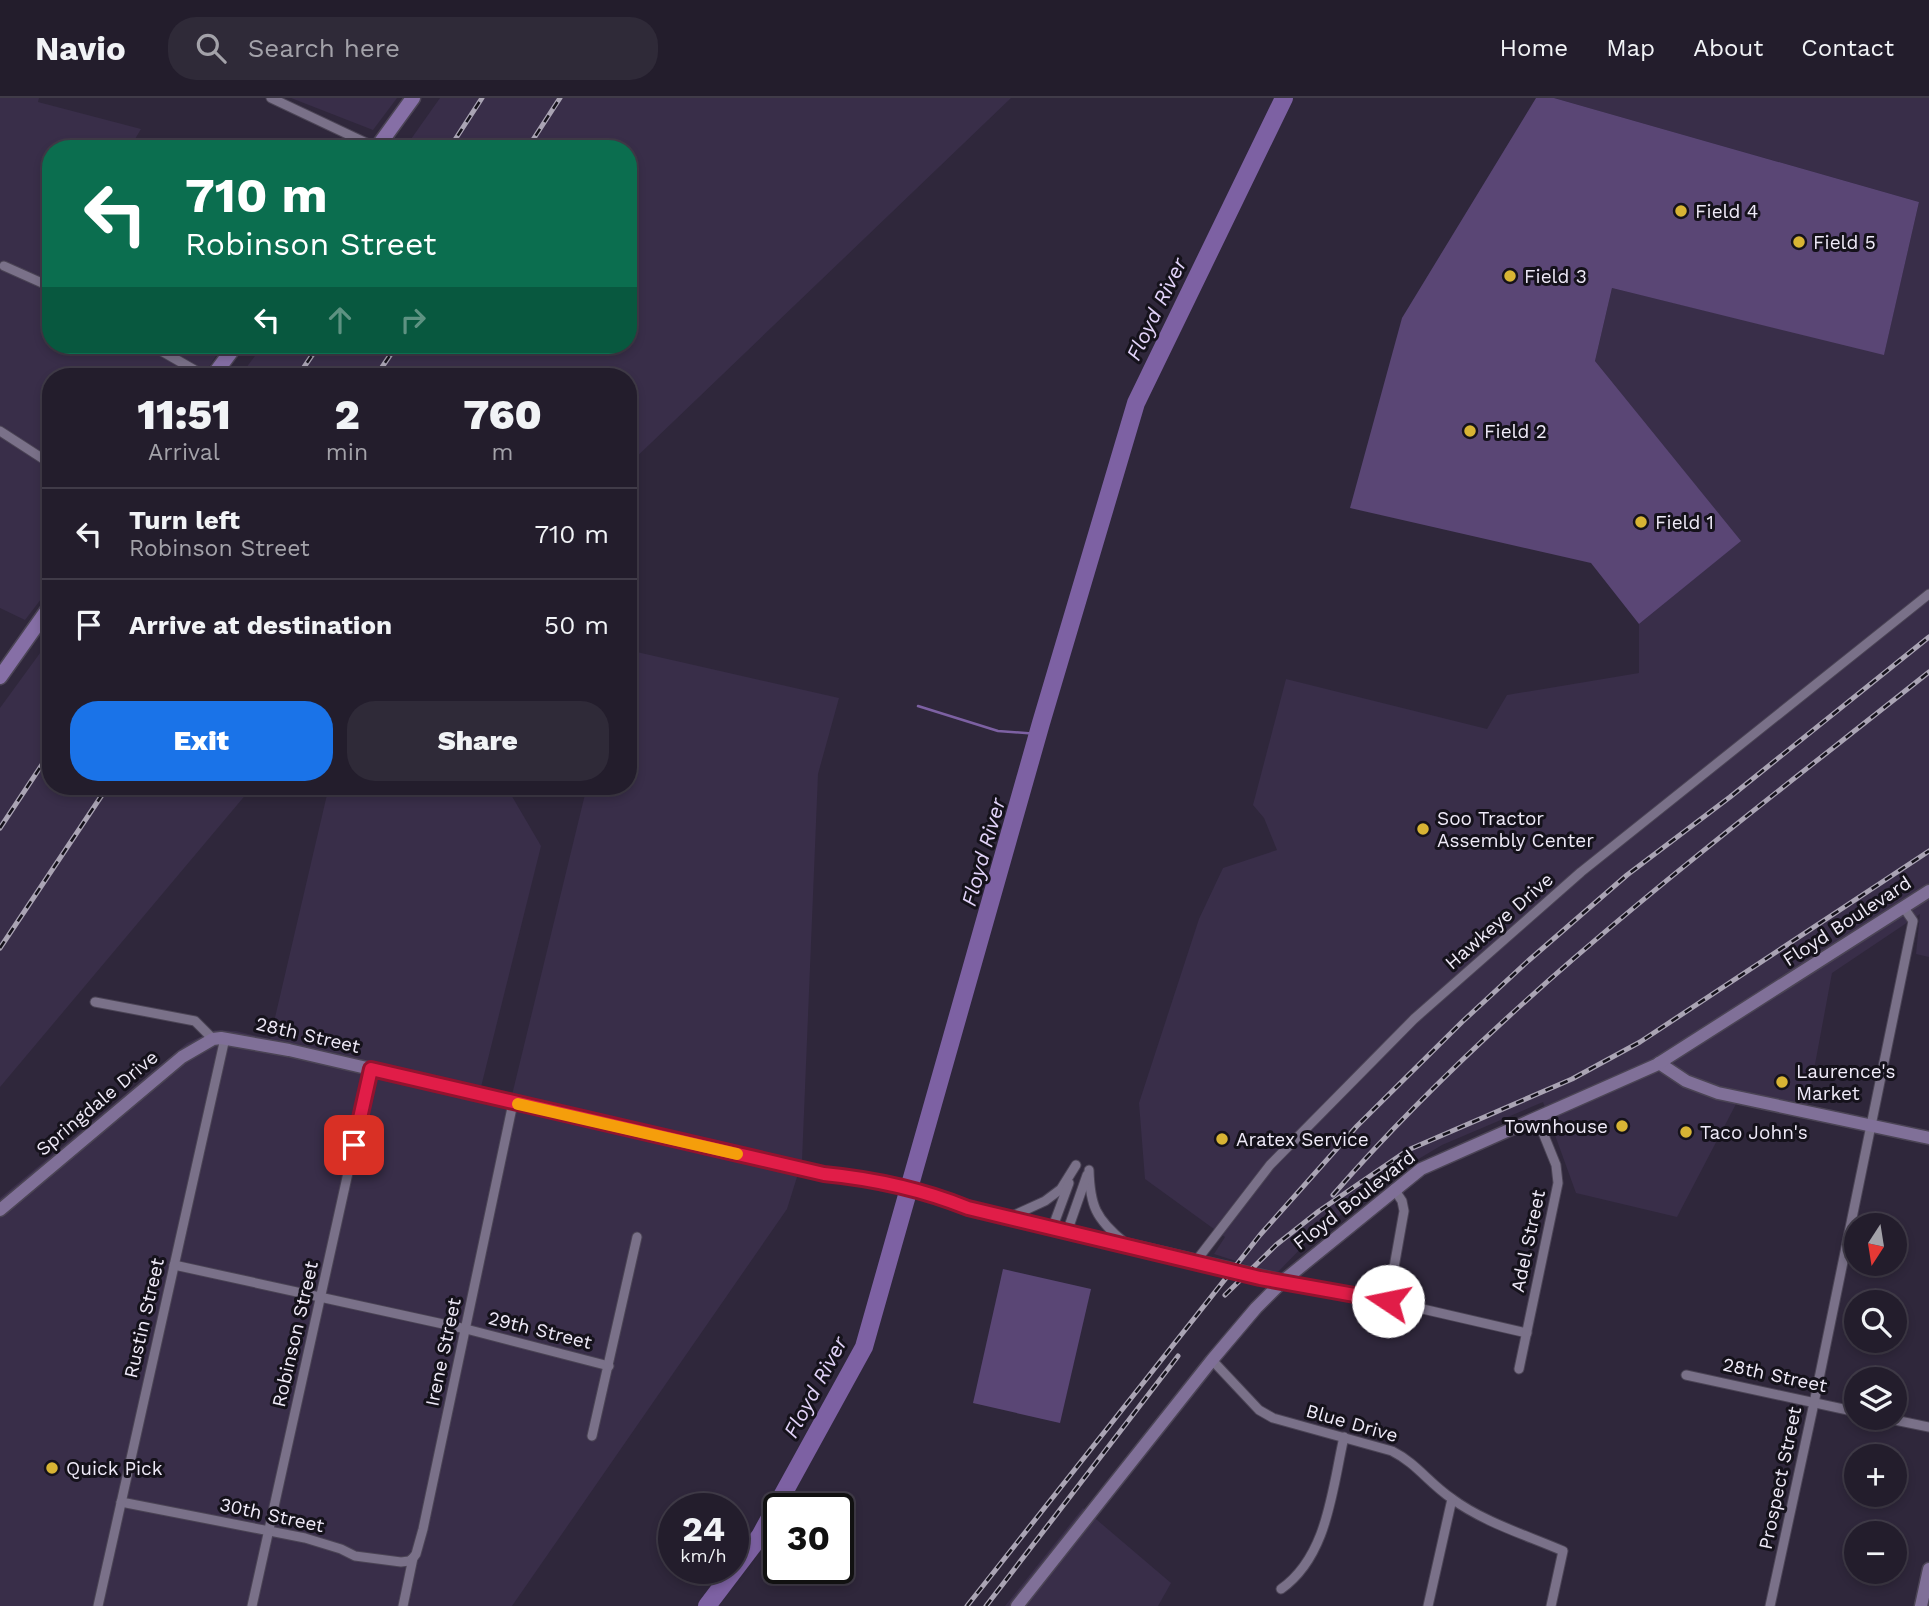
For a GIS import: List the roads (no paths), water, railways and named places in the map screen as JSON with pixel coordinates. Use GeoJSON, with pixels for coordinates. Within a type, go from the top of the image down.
{"type":"FeatureCollection","features":[{"type":"Feature","properties":{"kind":"main road"},"geometry":{"type":"LineString","coordinates":[[383,140],[413,98]]}},
{"type":"Feature","properties":{"kind":"main road"},"geometry":{"type":"LineString","coordinates":[[0,677],[42,618]]}},
{"type":"Feature","properties":{"kind":"main road","name":"Floyd Boulevard"},"geometry":{"type":"LineString","coordinates":[[1017,1606],[1256,1308],[1283,1281],[1394,1189],[1421,1169],[1659,1063],[1929,891]]}},
{"type":"Feature","properties":{"kind":"main road","name":"28th Street"},"geometry":{"type":"LineString","coordinates":[[219,1039],[371,1069],[824,1174],[902,1185],[968,1208],[1283,1281]]}},
{"type":"Feature","properties":{"kind":"main road","name":"Springdale Drive"},"geometry":{"type":"LineString","coordinates":[[0,1210],[182,1057],[219,1039]]}},
{"type":"Feature","properties":{"kind":"main road"},"geometry":{"type":"LineString","coordinates":[[1659,1063],[1686,1082],[1718,1093],[1929,1138]]}},
{"type":"Feature","properties":{"kind":"main road"},"geometry":{"type":"LineString","coordinates":[[1921,1606],[1929,1569]]}},
{"type":"Feature","properties":{"kind":"street"},"geometry":{"type":"LineString","coordinates":[[271,98],[360,140]]}},
{"type":"Feature","properties":{"kind":"street"},"geometry":{"type":"LineString","coordinates":[[4,266],[42,283]]}},
{"type":"Feature","properties":{"kind":"street"},"geometry":{"type":"LineString","coordinates":[[167,354],[191,368]]}},
{"type":"Feature","properties":{"kind":"street"},"geometry":{"type":"LineString","coordinates":[[0,431],[42,458]]}},
{"type":"Feature","properties":{"kind":"street","name":"Hawkeye Drive"},"geometry":{"type":"LineString","coordinates":[[1196,1261],[1270,1165],[1414,1019],[1581,872],[1929,594]]}},
{"type":"Feature","properties":{"kind":"street","name":"Prospect Street"},"geometry":{"type":"LineString","coordinates":[[1770,1606],[1913,920],[1904,908]]}},
{"type":"Feature","properties":{"kind":"street"},"geometry":{"type":"LineString","coordinates":[[95,1002],[195,1021],[219,1039]]}},
{"type":"Feature","properties":{"kind":"street","name":"Rustin Street"},"geometry":{"type":"LineString","coordinates":[[99,1606],[174,1265],[219,1039]]}},
{"type":"Feature","properties":{"kind":"street","name":"Robinson Street"},"geometry":{"type":"LineString","coordinates":[[252,1606],[371,1069]]}},
{"type":"Feature","properties":{"kind":"street","name":"Irene Street"},"geometry":{"type":"LineString","coordinates":[[403,1606],[413,1558],[423,1529],[467,1329],[513,1102]]}},
{"type":"Feature","properties":{"kind":"street","name":"Adel Street"},"geometry":{"type":"LineString","coordinates":[[1519,1369],[1558,1183],[1556,1165],[1537,1118]]}},
{"type":"Feature","properties":{"kind":"street"},"geometry":{"type":"LineString","coordinates":[[1009,1218],[1045,1201],[1061,1189],[1076,1166],[1052,1229]]}},
{"type":"Feature","properties":{"kind":"street"},"geometry":{"type":"LineString","coordinates":[[1067,1232],[1089,1170],[1090,1197],[1096,1213],[1105,1226],[1128,1245]]}},
{"type":"Feature","properties":{"kind":"street"},"geometry":{"type":"LineString","coordinates":[[1388,1301],[1404,1211],[1402,1201],[1394,1189]]}},
{"type":"Feature","properties":{"kind":"street"},"geometry":{"type":"LineString","coordinates":[[592,1436],[637,1237]]}},
{"type":"Feature","properties":{"kind":"street","name":"29th Street"},"geometry":{"type":"LineString","coordinates":[[174,1265],[467,1329],[609,1366]]}},
{"type":"Feature","properties":{"kind":"street","name":"28th Street"},"geometry":{"type":"LineString","coordinates":[[1283,1281],[1388,1301],[1527,1333]]}},
{"type":"Feature","properties":{"kind":"street","name":"Blue Drive"},"geometry":{"type":"LineString","coordinates":[[1212,1360],[1259,1410],[1285,1422],[1392,1451],[1407,1458],[1452,1499],[1473,1512],[1563,1551],[1551,1606]]}},
{"type":"Feature","properties":{"kind":"street","name":"28th Street"},"geometry":{"type":"LineString","coordinates":[[1686,1375],[1844,1409]]}},
{"type":"Feature","properties":{"kind":"street"},"geometry":{"type":"LineString","coordinates":[[1907,1422],[1929,1427]]}},
{"type":"Feature","properties":{"kind":"street"},"geometry":{"type":"LineString","coordinates":[[1281,1589],[1297,1578],[1319,1540],[1344,1437]]}},
{"type":"Feature","properties":{"kind":"street"},"geometry":{"type":"LineString","coordinates":[[1428,1606],[1452,1499]]}},
{"type":"Feature","properties":{"kind":"street","name":"30th Street"},"geometry":{"type":"LineString","coordinates":[[121,1502],[305,1538],[355,1556],[401,1562],[413,1558]]}},
{"type":"Feature","properties":{"kind":"waterway","name":"Floyd River"},"geometry":{"type":"LineString","coordinates":[[707,1606],[760,1536],[864,1347],[1041,723],[1136,403],[1284,98]]}},
{"type":"Feature","properties":{"kind":"waterway"},"geometry":{"type":"LineString","coordinates":[[918,706],[998,731],[1038,734]]}},
{"type":"Feature","properties":{"kind":"railway"},"geometry":{"type":"LineString","coordinates":[[455,140],[482,98]]}},
{"type":"Feature","properties":{"kind":"railway"},"geometry":{"type":"LineString","coordinates":[[533,140],[560,98]]}},
{"type":"Feature","properties":{"kind":"railway"},"geometry":{"type":"LineString","coordinates":[[303,368],[313,354]]}},
{"type":"Feature","properties":{"kind":"railway"},"geometry":{"type":"LineString","coordinates":[[381,368],[391,354]]}},
{"type":"Feature","properties":{"kind":"railway"},"geometry":{"type":"LineString","coordinates":[[967,1606],[1260,1235],[1357,1126],[1462,1022],[1627,875],[1730,797],[1929,637]]}},
{"type":"Feature","properties":{"kind":"railway"},"geometry":{"type":"LineString","coordinates":[[1333,1195],[1400,1122],[1544,985],[1696,857],[1929,672]]}},
{"type":"Feature","properties":{"kind":"railway"},"geometry":{"type":"LineString","coordinates":[[0,828],[42,765]]}},
{"type":"Feature","properties":{"kind":"railway"},"geometry":{"type":"LineString","coordinates":[[0,948],[102,795]]}},
{"type":"Feature","properties":{"kind":"railway"},"geometry":{"type":"LineString","coordinates":[[1225,1295],[1276,1245],[1319,1211],[1408,1150],[1572,1079],[1640,1042],[1929,851]]}},
{"type":"Feature","properties":{"kind":"railway"},"geometry":{"type":"LineString","coordinates":[[986,1606],[1178,1356]]}},
{"type":"Feature","properties":{"kind":"place","name":"Field 4"},"geometry":{"type":"Point","coordinates":[1681,211]}},
{"type":"Feature","properties":{"kind":"place","name":"Field 5"},"geometry":{"type":"Point","coordinates":[1799,242]}},
{"type":"Feature","properties":{"kind":"place","name":"Field 3"},"geometry":{"type":"Point","coordinates":[1510,276]}},
{"type":"Feature","properties":{"kind":"place","name":"Field 2"},"geometry":{"type":"Point","coordinates":[1470,431]}},
{"type":"Feature","properties":{"kind":"place","name":"Field 1"},"geometry":{"type":"Point","coordinates":[1641,522]}},
{"type":"Feature","properties":{"kind":"place","name":"Soo Tractor Assembly Center"},"geometry":{"type":"Point","coordinates":[1423,829]}},
{"type":"Feature","properties":{"kind":"place","name":"Laurence's Market"},"geometry":{"type":"Point","coordinates":[1782,1082]}},
{"type":"Feature","properties":{"kind":"place","name":"Townhouse"},"geometry":{"type":"Point","coordinates":[1622,1126]}},
{"type":"Feature","properties":{"kind":"place","name":"Taco John's"},"geometry":{"type":"Point","coordinates":[1686,1132]}},
{"type":"Feature","properties":{"kind":"place","name":"Aratex Service"},"geometry":{"type":"Point","coordinates":[1222,1139]}},
{"type":"Feature","properties":{"kind":"place","name":"Quick Pick"},"geometry":{"type":"Point","coordinates":[52,1468]}}]}
